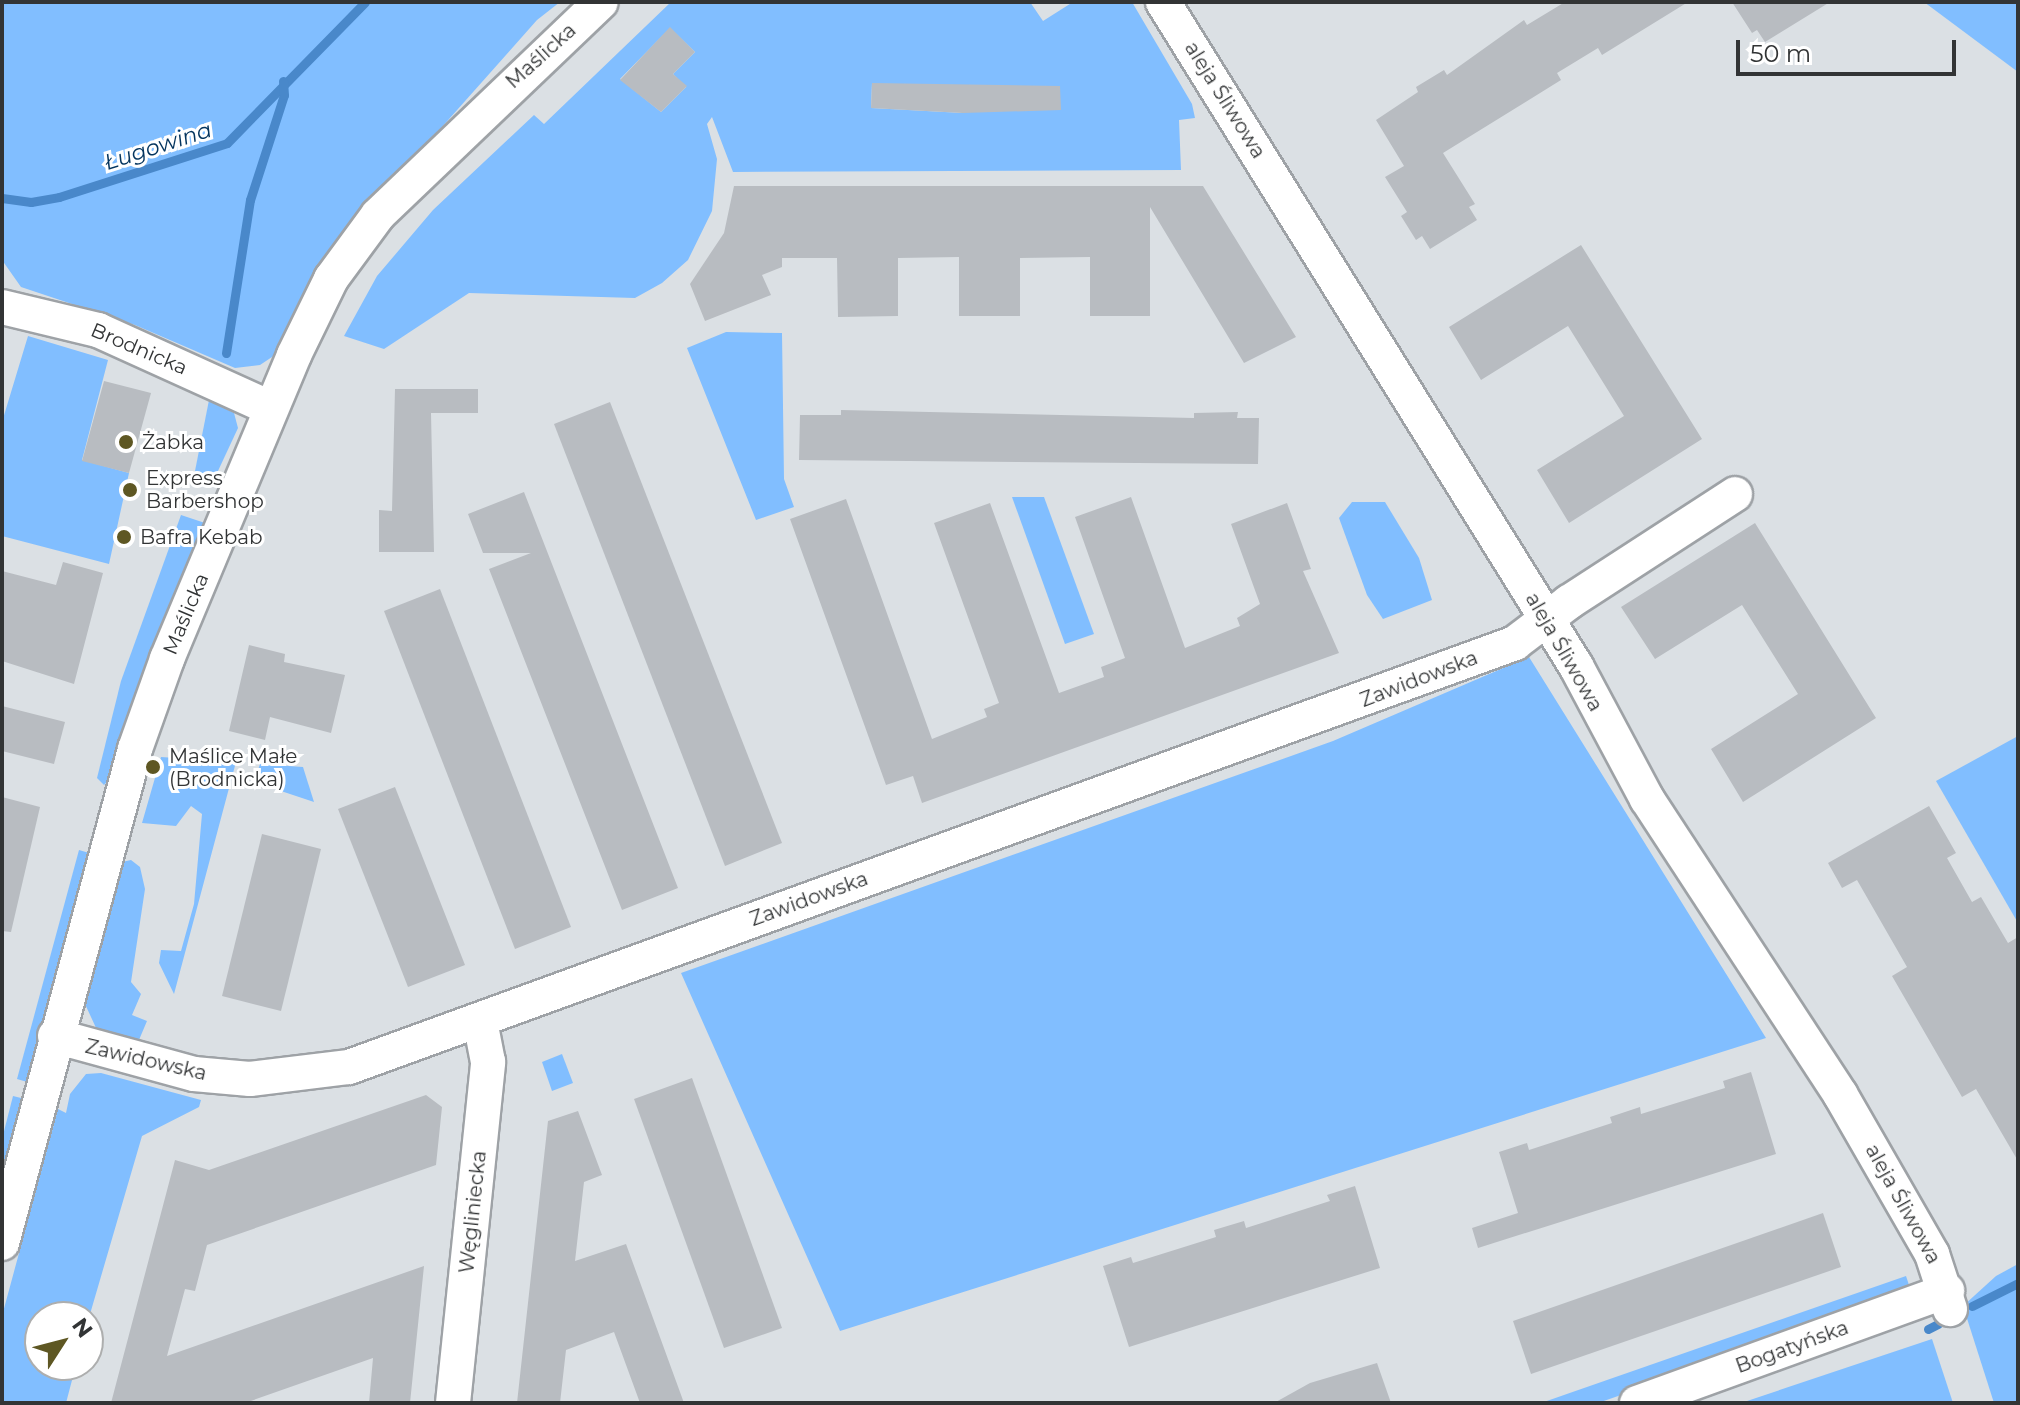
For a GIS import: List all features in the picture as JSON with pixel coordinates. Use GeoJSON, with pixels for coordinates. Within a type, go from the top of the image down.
{"type":"FeatureCollection","features":[{"type":"Feature","properties":{"kind":"street","name":"Maślicka"},"geometry":{"type":"LineString","coordinates":[[2,1243],[55,1036],[135,749],[270,408],[331,279],[356,241],[431,159],[601,2]]}},
{"type":"Feature","properties":{"kind":"street","name":"aleja Śliwowa"},"geometry":{"type":"LineString","coordinates":[[1163,2],[1547,620],[1647,799],[1872,1146],[1949,1300]]}},
{"type":"Feature","properties":{"kind":"street","name":"Brodnicka"},"geometry":{"type":"LineString","coordinates":[[2,307],[98,330],[270,408]]}},
{"type":"Feature","properties":{"kind":"street","name":"Zawidowska"},"geometry":{"type":"LineString","coordinates":[[55,1036],[194,1074],[250,1079],[310,1076],[349,1067],[1392,690],[1527,638],[1547,620],[1735,494]]}},
{"type":"Feature","properties":{"kind":"street","name":"Węgliniecka"},"geometry":{"type":"LineString","coordinates":[[453,1403],[488,1062],[480,1021]]}},
{"type":"Feature","properties":{"kind":"street","name":"Bogatyńska"},"geometry":{"type":"LineString","coordinates":[[1637,1403],[1949,1300]]}},
{"type":"Feature","properties":{"kind":"shaded area"},"geometry":{"type":"Polygon","coordinates":[[[2,2],[560,2],[537,20],[337,245],[287,347],[260,365],[235,368],[135,325],[21,287],[2,260],[2,2]]]}},
{"type":"Feature","properties":{"kind":"shaded area"},"geometry":{"type":"Polygon","coordinates":[[[671,2],[1030,2],[1043,21],[1073,2],[1132,2],[1192,104],[1195,118],[1179,120],[1181,170],[733,172],[712,117],[707,124],[717,159],[712,211],[688,260],[662,283],[635,298],[469,293],[384,349],[344,336],[377,276],[433,210],[534,115],[544,124],[671,2]],[[670,28],[620,79],[661,112],[686,87],[673,74],[695,52],[670,28]],[[872,83],[871,108],[963,113],[872,83]]]}},
{"type":"Feature","properties":{"kind":"shaded area"},"geometry":{"type":"Polygon","coordinates":[[[1924,2],[2018,2],[2018,72],[1924,2]]]}},
{"type":"Feature","properties":{"kind":"shaded area"},"geometry":{"type":"Polygon","coordinates":[[[726,332],[782,333],[784,479],[794,507],[756,520],[687,348],[726,332]]]}},
{"type":"Feature","properties":{"kind":"shaded area"},"geometry":{"type":"Polygon","coordinates":[[[28,336],[108,360],[82,460],[129,473],[109,564],[2,536],[2,422],[28,336]]]}},
{"type":"Feature","properties":{"kind":"shaded area"},"geometry":{"type":"Polygon","coordinates":[[[209,400],[234,413],[238,428],[211,486],[194,476],[209,400]]]}},
{"type":"Feature","properties":{"kind":"shaded area"},"geometry":{"type":"Polygon","coordinates":[[[1012,497],[1044,497],[1094,634],[1065,644],[1012,497]]]}},
{"type":"Feature","properties":{"kind":"shaded area"},"geometry":{"type":"Polygon","coordinates":[[[1352,502],[1385,502],[1419,558],[1432,600],[1383,619],[1367,595],[1339,518],[1352,502]]]}},
{"type":"Feature","properties":{"kind":"shaded area"},"geometry":{"type":"Polygon","coordinates":[[[181,515],[205,523],[118,770],[104,785],[97,778],[121,681],[181,515]]]}},
{"type":"Feature","properties":{"kind":"shaded area"},"geometry":{"type":"Polygon","coordinates":[[[1529,657],[1766,1038],[840,1331],[681,973],[1333,741],[1529,657]]]}},
{"type":"Feature","properties":{"kind":"shaded area"},"geometry":{"type":"Polygon","coordinates":[[[2018,736],[2018,923],[1936,781],[2018,736]]]}},
{"type":"Feature","properties":{"kind":"shaded area"},"geometry":{"type":"Polygon","coordinates":[[[161,757],[236,762],[174,994],[159,963],[161,950],[181,951],[194,904],[202,814],[191,806],[176,826],[142,823],[161,757]]]}},
{"type":"Feature","properties":{"kind":"shaded area"},"geometry":{"type":"Polygon","coordinates":[[[260,764],[303,767],[314,802],[254,782],[260,764]]]}},
{"type":"Feature","properties":{"kind":"shaded area"},"geometry":{"type":"Polygon","coordinates":[[[79,850],[96,855],[34,1084],[17,1079],[79,850]]]}},
{"type":"Feature","properties":{"kind":"shaded area"},"geometry":{"type":"Polygon","coordinates":[[[131,860],[140,867],[145,889],[131,982],[141,994],[132,1015],[147,1021],[136,1047],[97,1030],[85,1004],[122,862],[131,860]]]}},
{"type":"Feature","properties":{"kind":"shaded area"},"geometry":{"type":"Polygon","coordinates":[[[562,1054],[573,1083],[552,1091],[542,1062],[562,1054]]]}},
{"type":"Feature","properties":{"kind":"shaded area"},"geometry":{"type":"Polygon","coordinates":[[[101,1073],[201,1100],[199,1107],[142,1136],[94,1301],[24,1301],[24,1381],[72,1381],[66,1403],[2,1403],[2,1316],[58,1109],[66,1113],[70,1094],[86,1074],[101,1073]]]}},
{"type":"Feature","properties":{"kind":"shaded area"},"geometry":{"type":"Polygon","coordinates":[[[13,1096],[29,1100],[2,1204],[2,1139],[13,1096]]]}},
{"type":"Feature","properties":{"kind":"shaded area"},"geometry":{"type":"Polygon","coordinates":[[[2018,1264],[2018,1403],[1994,1403],[1963,1306],[1996,1276],[2018,1264]]]}},
{"type":"Feature","properties":{"kind":"shaded area"},"geometry":{"type":"Polygon","coordinates":[[[1906,1276],[1912,1294],[1598,1403],[1541,1403],[1906,1276]]]}},
{"type":"Feature","properties":{"kind":"shaded area"},"geometry":{"type":"Polygon","coordinates":[[[1932,1339],[1953,1403],[1741,1403],[1932,1339]]]}},
{"type":"Feature","properties":{"kind":"building"},"geometry":{"type":"Polygon","coordinates":[[[1565,2],[1688,2],[1602,55],[1598,48],[1557,73],[1561,80],[1443,153],[1475,204],[1469,207],[1477,220],[1430,249],[1422,236],[1416,240],[1401,216],[1407,212],[1385,177],[1404,166],[1376,120],[1418,92],[1416,87],[1444,70],[1447,75],[1524,20],[1527,25],[1565,2]]]}},
{"type":"Feature","properties":{"kind":"building"},"geometry":{"type":"Polygon","coordinates":[[[1732,2],[1830,2],[1765,42],[1757,30],[1752,33],[1732,2]]]}},
{"type":"Feature","properties":{"kind":"building"},"geometry":{"type":"Polygon","coordinates":[[[670,27],[695,52],[673,74],[687,86],[661,112],[620,80],[670,27]]]}},
{"type":"Feature","properties":{"kind":"building"},"geometry":{"type":"Polygon","coordinates":[[[872,83],[1060,86],[1061,110],[963,113],[871,108],[872,83]]]}},
{"type":"Feature","properties":{"kind":"building"},"geometry":{"type":"Polygon","coordinates":[[[734,186],[1203,186],[1296,337],[1244,363],[1150,207],[1150,316],[1090,316],[1090,257],[1020,258],[1020,316],[959,316],[959,257],[898,258],[898,316],[838,317],[837,258],[782,258],[782,267],[762,275],[771,295],[705,321],[690,284],[724,233],[734,186]]]}},
{"type":"Feature","properties":{"kind":"building"},"geometry":{"type":"Polygon","coordinates":[[[1581,245],[1702,439],[1569,523],[1537,470],[1624,416],[1568,326],[1481,380],[1449,327],[1581,245]]]}},
{"type":"Feature","properties":{"kind":"building"},"geometry":{"type":"Polygon","coordinates":[[[104,381],[151,393],[129,473],[82,461],[104,381]]]}},
{"type":"Feature","properties":{"kind":"building"},"geometry":{"type":"Polygon","coordinates":[[[395,389],[478,389],[478,413],[431,413],[434,552],[379,552],[379,510],[392,511],[395,389]]]}},
{"type":"Feature","properties":{"kind":"building"},"geometry":{"type":"Polygon","coordinates":[[[610,402],[782,843],[725,866],[554,424],[610,402]]]}},
{"type":"Feature","properties":{"kind":"building"},"geometry":{"type":"Polygon","coordinates":[[[841,410],[1194,418],[1194,413],[1238,412],[1237,418],[1259,418],[1258,464],[799,460],[800,415],[841,415],[841,410]]]}},
{"type":"Feature","properties":{"kind":"building"},"geometry":{"type":"Polygon","coordinates":[[[524,492],[678,888],[622,910],[489,569],[531,553],[483,553],[468,514],[524,492]]]}},
{"type":"Feature","properties":{"kind":"building"},"geometry":{"type":"Polygon","coordinates":[[[1131,497],[1185,648],[1240,626],[1237,618],[1260,604],[1231,524],[1287,503],[1311,569],[1303,571],[1339,653],[922,803],[913,776],[886,785],[790,519],[846,499],[932,739],[987,717],[984,709],[999,703],[934,523],[990,503],[1059,693],[1104,677],[1101,667],[1125,658],[1075,517],[1131,497]]]}},
{"type":"Feature","properties":{"kind":"building"},"geometry":{"type":"Polygon","coordinates":[[[1755,523],[1876,718],[1743,802],[1711,749],[1798,694],[1742,605],[1655,659],[1621,607],[1755,523]]]}},
{"type":"Feature","properties":{"kind":"building"},"geometry":{"type":"Polygon","coordinates":[[[63,562],[103,573],[74,684],[2,661],[2,571],[56,585],[63,562]]]}},
{"type":"Feature","properties":{"kind":"building"},"geometry":{"type":"Polygon","coordinates":[[[440,589],[571,927],[515,949],[384,611],[440,589]]]}},
{"type":"Feature","properties":{"kind":"building"},"geometry":{"type":"Polygon","coordinates":[[[249,645],[285,654],[284,662],[345,675],[331,733],[270,717],[265,740],[229,731],[249,645]]]}},
{"type":"Feature","properties":{"kind":"building"},"geometry":{"type":"Polygon","coordinates":[[[2,706],[65,722],[54,764],[2,751],[2,706]]]}},
{"type":"Feature","properties":{"kind":"building"},"geometry":{"type":"Polygon","coordinates":[[[395,787],[465,965],[408,987],[338,809],[395,787]]]}},
{"type":"Feature","properties":{"kind":"building"},"geometry":{"type":"Polygon","coordinates":[[[2,797],[40,807],[11,932],[2,931],[2,797]]]}},
{"type":"Feature","properties":{"kind":"building"},"geometry":{"type":"Polygon","coordinates":[[[1929,806],[1956,853],[1947,858],[1972,902],[1981,897],[2008,943],[2018,937],[2018,1161],[1976,1089],[1962,1097],[1892,976],[1907,967],[1857,880],[1842,888],[1828,863],[1929,806]]]}},
{"type":"Feature","properties":{"kind":"building"},"geometry":{"type":"Polygon","coordinates":[[[262,834],[321,849],[281,1011],[222,996],[262,834]]]}},
{"type":"Feature","properties":{"kind":"building"},"geometry":{"type":"Polygon","coordinates":[[[1751,1072],[1776,1154],[1478,1248],[1472,1228],[1518,1213],[1499,1152],[1527,1143],[1529,1150],[1612,1123],[1610,1117],[1640,1107],[1641,1114],[1725,1088],[1723,1081],[1751,1072]]]}},
{"type":"Feature","properties":{"kind":"building"},"geometry":{"type":"Polygon","coordinates":[[[692,1078],[782,1328],[724,1348],[634,1099],[692,1078]]]}},
{"type":"Feature","properties":{"kind":"building"},"geometry":{"type":"Polygon","coordinates":[[[426,1095],[442,1107],[436,1165],[207,1245],[195,1291],[185,1289],[167,1356],[424,1266],[410,1403],[369,1403],[373,1358],[245,1403],[111,1403],[175,1160],[209,1170],[426,1095]]]}},
{"type":"Feature","properties":{"kind":"building"},"geometry":{"type":"Polygon","coordinates":[[[578,1111],[602,1175],[584,1182],[575,1261],[626,1244],[684,1403],[640,1403],[614,1332],[566,1350],[560,1403],[517,1403],[548,1121],[578,1111]]]}},
{"type":"Feature","properties":{"kind":"building"},"geometry":{"type":"Polygon","coordinates":[[[1355,1186],[1380,1268],[1129,1347],[1103,1266],[1131,1257],[1133,1263],[1216,1237],[1214,1230],[1244,1221],[1246,1228],[1330,1201],[1327,1195],[1355,1186]]]}},
{"type":"Feature","properties":{"kind":"building"},"geometry":{"type":"Polygon","coordinates":[[[1823,1213],[1841,1267],[1531,1374],[1513,1321],[1823,1213]]]}},
{"type":"Feature","properties":{"kind":"building"},"geometry":{"type":"Polygon","coordinates":[[[1377,1363],[1391,1403],[1274,1403],[1310,1383],[1377,1363]]]}},
{"type":"Feature","properties":{"kind":"waterway","name":"Ługowina"},"geometry":{"type":"LineString","coordinates":[[2,198],[31,202],[59,197],[227,143],[365,2]]}},
{"type":"Feature","properties":{"kind":"waterway"},"geometry":{"type":"LineString","coordinates":[[226,353],[250,200],[284,95],[283,81]]}},
{"type":"Feature","properties":{"kind":"waterway"},"geometry":{"type":"LineString","coordinates":[[1972,1306],[2018,1283]]}},
{"type":"Feature","properties":{"kind":"waterway"},"geometry":{"type":"LineString","coordinates":[[1928,1329],[1938,1324]]}},
{"type":"Feature","properties":{"kind":"place","name":"Żabka"},"geometry":{"type":"Point","coordinates":[126,442]}},
{"type":"Feature","properties":{"kind":"place","name":"Express Barbershop"},"geometry":{"type":"Point","coordinates":[130,490]}},
{"type":"Feature","properties":{"kind":"place","name":"Bafra Kebab"},"geometry":{"type":"Point","coordinates":[124,537]}},
{"type":"Feature","properties":{"kind":"place","name":"Maślice Małe (Brodnicka)"},"geometry":{"type":"Point","coordinates":[153,767]}}]}
